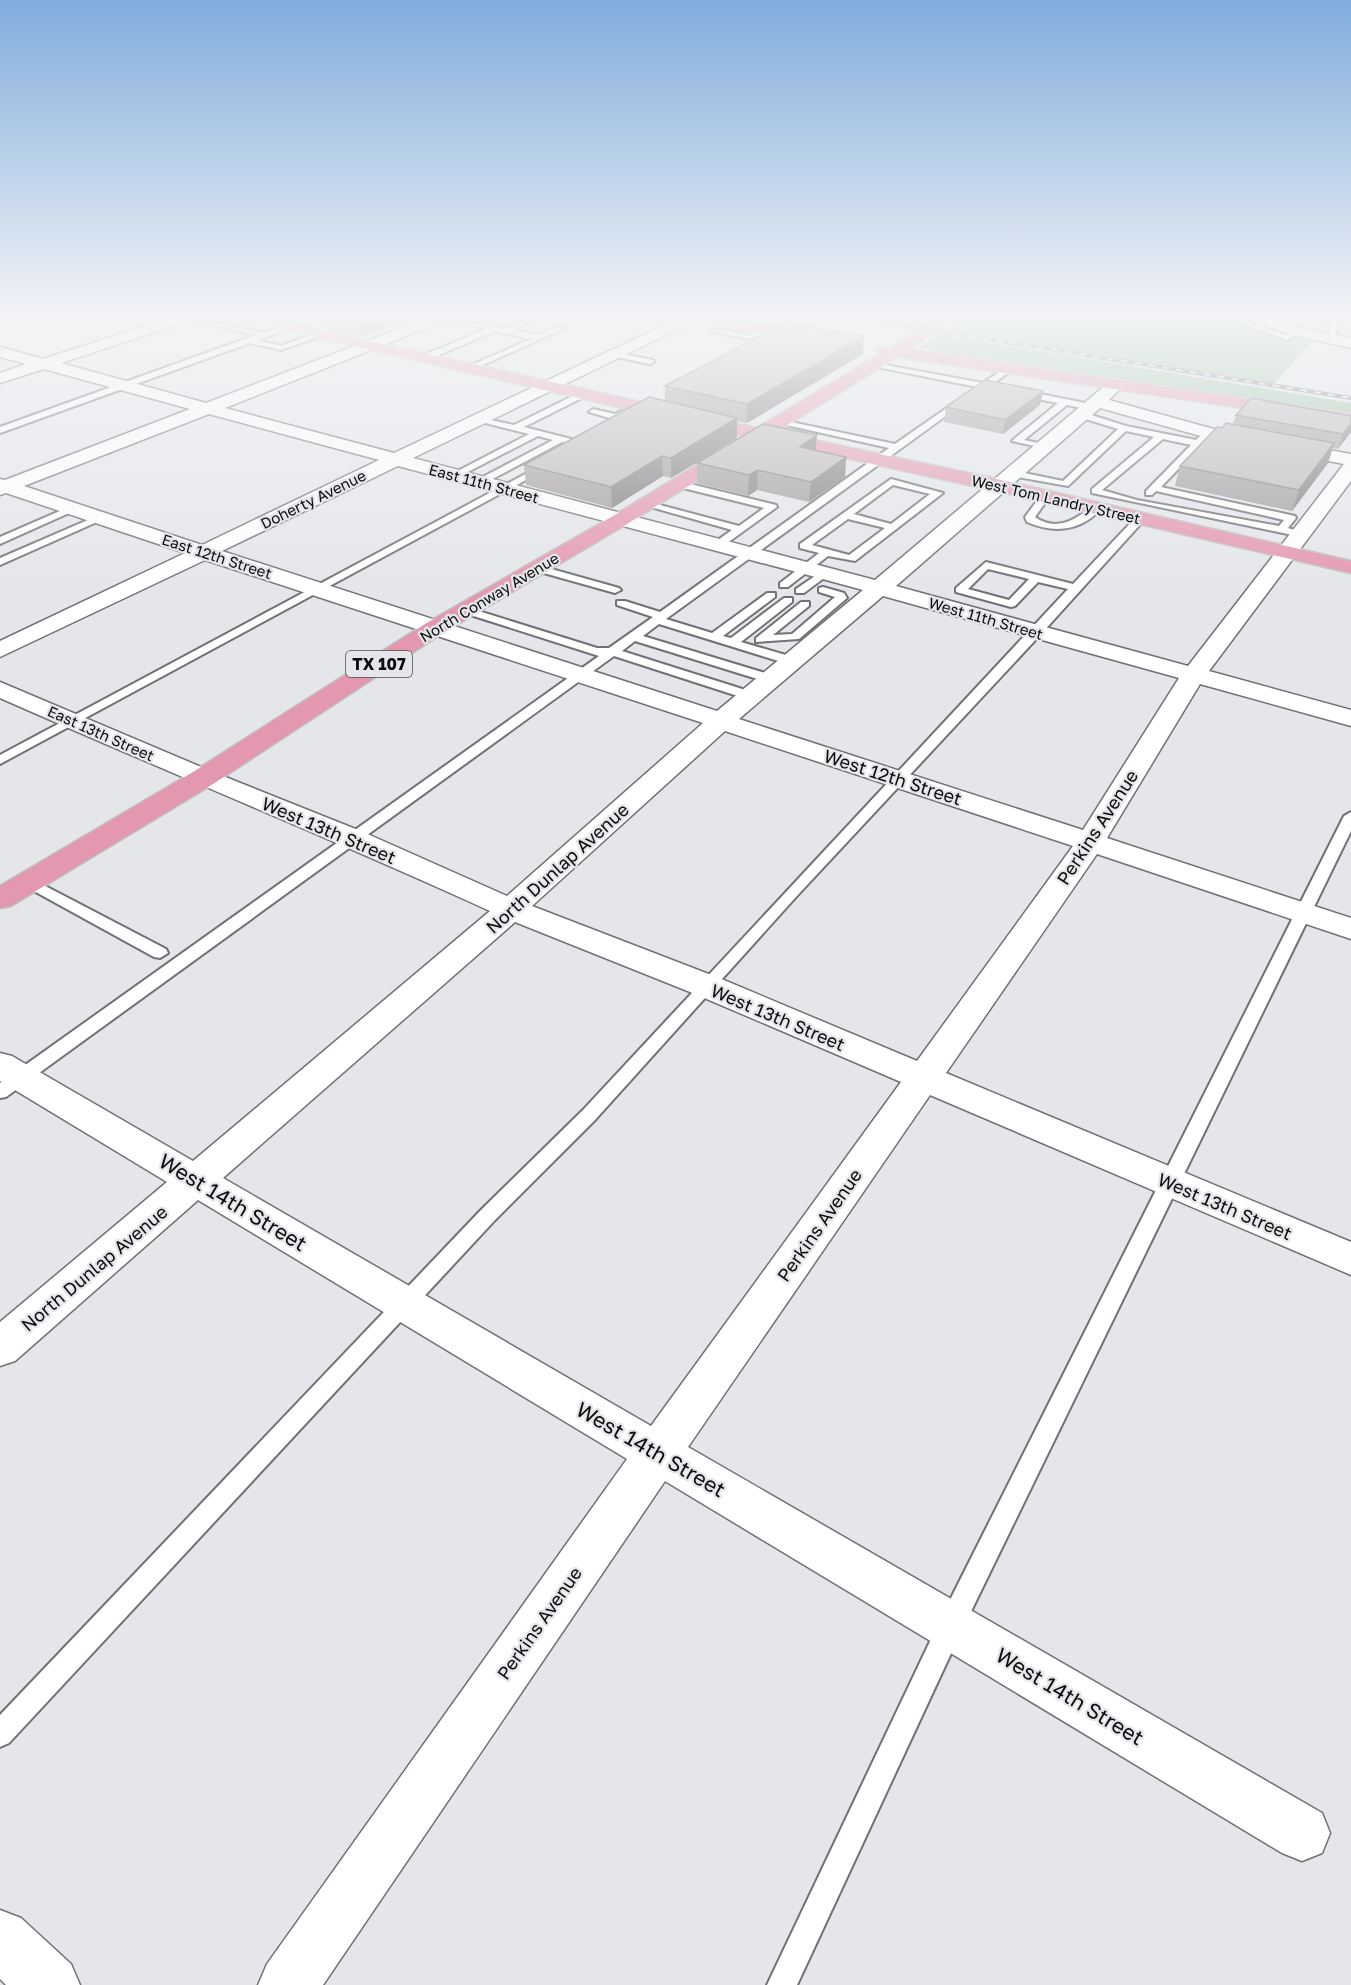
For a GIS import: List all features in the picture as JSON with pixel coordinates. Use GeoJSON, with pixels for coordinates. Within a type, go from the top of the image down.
{"type":"FeatureCollection","features":[{"type":"Feature","properties":{"kind":"main road","name":"West Tom Landry Street"},"geometry":{"type":"LineString","coordinates":[[666,411],[770,428],[888,453],[934,471],[1008,480],[1045,496],[1083,492],[1133,508],[1290,539],[1351,567]]}},
{"type":"Feature","properties":{"kind":"main road","name":"North Conway Avenue"},"geometry":{"type":"LineString","coordinates":[[0,899],[203,778],[433,629],[620,520],[770,428],[794,411]]}},
{"type":"Feature","properties":{"kind":"main road"},"geometry":{"type":"LineString","coordinates":[[1297,411],[1351,419]]}},
{"type":"Feature","properties":{"kind":"street"},"geometry":{"type":"LineString","coordinates":[[2,487],[204,411]]}},
{"type":"Feature","properties":{"kind":"street","name":"East 11th Street"},"geometry":{"type":"LineString","coordinates":[[214,411],[620,520]]}},
{"type":"Feature","properties":{"kind":"street","name":"Doherty Avenue"},"geometry":{"type":"LineString","coordinates":[[0,650],[498,411]]}},
{"type":"Feature","properties":{"kind":"street","name":"North Dunlap Avenue"},"geometry":{"type":"LineString","coordinates":[[0,1348],[511,909],[721,721],[1008,480],[1081,411]]}},
{"type":"Feature","properties":{"kind":"street"},"geometry":{"type":"LineString","coordinates":[[1114,411],[1203,438],[1351,460]]}},
{"type":"Feature","properties":{"kind":"street","name":"Perkins Avenue"},"geometry":{"type":"LineString","coordinates":[[288,1985],[658,1453],[1091,841],[1193,675],[1290,539],[1351,468]]}},
{"type":"Feature","properties":{"kind":"street","name":"East 12th Street"},"geometry":{"type":"LineString","coordinates":[[2,487],[433,629]]}},
{"type":"Feature","properties":{"kind":"street","name":"West 11th Street"},"geometry":{"type":"LineString","coordinates":[[620,520],[750,552],[823,576],[878,587],[1351,718]]}},
{"type":"Feature","properties":{"kind":"street","name":"West 12th Street"},"geometry":{"type":"LineString","coordinates":[[433,629],[1091,841],[1351,929]]}},
{"type":"Feature","properties":{"kind":"street","name":"East 13th Street"},"geometry":{"type":"LineString","coordinates":[[0,689],[203,778]]}},
{"type":"Feature","properties":{"kind":"street","name":"West 13th Street"},"geometry":{"type":"LineString","coordinates":[[203,778],[353,838],[511,909],[707,986],[1351,1259]]}},
{"type":"Feature","properties":{"kind":"street","name":"West 14th Street"},"geometry":{"type":"LineString","coordinates":[[7,1078],[198,1180],[1302,1833]]}},
{"type":"Feature","properties":{"kind":"street"},"geometry":{"type":"LineString","coordinates":[[0,1939],[50,1985]]}},
{"type":"Feature","properties":{"kind":"lane"},"geometry":{"type":"LineString","coordinates":[[0,430],[53,411]]}},
{"type":"Feature","properties":{"kind":"lane"},"geometry":{"type":"LineString","coordinates":[[514,428],[549,411]]}},
{"type":"Feature","properties":{"kind":"lane"},"geometry":{"type":"LineString","coordinates":[[593,412],[616,417],[634,411]]}},
{"type":"Feature","properties":{"kind":"lane"},"geometry":{"type":"LineString","coordinates":[[612,430],[639,411]]}},
{"type":"Feature","properties":{"kind":"lane"},"geometry":{"type":"LineString","coordinates":[[7,1078],[353,838],[635,637],[852,474],[888,453],[947,411]]}},
{"type":"Feature","properties":{"kind":"lane"},"geometry":{"type":"LineString","coordinates":[[1100,411],[1124,428],[1161,436],[1203,438]]}},
{"type":"Feature","properties":{"kind":"lane"},"geometry":{"type":"LineString","coordinates":[[480,419],[584,445]]}},
{"type":"Feature","properties":{"kind":"lane"},"geometry":{"type":"LineString","coordinates":[[1045,496],[1030,517],[1031,520],[1044,526],[1074,526],[1083,492],[1124,428]]}},
{"type":"Feature","properties":{"kind":"lane"},"geometry":{"type":"LineString","coordinates":[[455,475],[536,434]]}},
{"type":"Feature","properties":{"kind":"lane"},"geometry":{"type":"LineString","coordinates":[[1008,480],[1083,492],[1161,436]]}},
{"type":"Feature","properties":{"kind":"lane"},"geometry":{"type":"LineString","coordinates":[[0,1734],[488,1215],[589,1115],[790,895],[1037,632],[1075,588],[1133,508],[1203,438]]}},
{"type":"Feature","properties":{"kind":"lane"},"geometry":{"type":"LineString","coordinates":[[480,482],[560,440]]}},
{"type":"Feature","properties":{"kind":"lane"},"geometry":{"type":"LineString","coordinates":[[574,451],[593,440]]}},
{"type":"Feature","properties":{"kind":"lane"},"geometry":{"type":"LineString","coordinates":[[0,760],[554,461]]}},
{"type":"Feature","properties":{"kind":"lane"},"geometry":{"type":"LineString","coordinates":[[912,487],[934,471]]}},
{"type":"Feature","properties":{"kind":"lane"},"geometry":{"type":"LineString","coordinates":[[761,640],[795,637],[841,598],[823,576],[804,546],[891,482],[938,493],[851,559],[823,576],[800,591]]}},
{"type":"Feature","properties":{"kind":"lane"},"geometry":{"type":"LineString","coordinates":[[678,484],[772,507],[719,544]]}},
{"type":"Feature","properties":{"kind":"lane"},"geometry":{"type":"LineString","coordinates":[[1154,488],[1292,518],[1290,539]]}},
{"type":"Feature","properties":{"kind":"lane"},"geometry":{"type":"LineString","coordinates":[[645,504],[740,529]]}},
{"type":"Feature","properties":{"kind":"lane"},"geometry":{"type":"LineString","coordinates":[[0,541],[73,509]]}},
{"type":"Feature","properties":{"kind":"lane"},"geometry":{"type":"LineString","coordinates":[[846,516],[892,527]]}},
{"type":"Feature","properties":{"kind":"lane"},"geometry":{"type":"LineString","coordinates":[[0,562],[101,518]]}},
{"type":"Feature","properties":{"kind":"lane"},"geometry":{"type":"LineString","coordinates":[[1036,578],[1011,604],[960,590],[986,565],[1075,588]]}},
{"type":"Feature","properties":{"kind":"lane"},"geometry":{"type":"LineString","coordinates":[[537,568],[615,590]]}},
{"type":"Feature","properties":{"kind":"lane"},"geometry":{"type":"LineString","coordinates":[[784,585],[823,576]]}},
{"type":"Feature","properties":{"kind":"lane"},"geometry":{"type":"LineString","coordinates":[[577,579],[570,587],[603,597]]}},
{"type":"Feature","properties":{"kind":"lane"},"geometry":{"type":"LineString","coordinates":[[714,637],[771,595]]}},
{"type":"Feature","properties":{"kind":"lane"},"geometry":{"type":"LineString","coordinates":[[633,596],[674,608]]}},
{"type":"Feature","properties":{"kind":"lane"},"geometry":{"type":"LineString","coordinates":[[968,613],[985,597]]}},
{"type":"Feature","properties":{"kind":"lane"},"geometry":{"type":"LineString","coordinates":[[732,643],[789,600]]}},
{"type":"Feature","properties":{"kind":"lane"},"geometry":{"type":"LineString","coordinates":[[621,603],[750,648],[771,679]]}},
{"type":"Feature","properties":{"kind":"lane"},"geometry":{"type":"LineString","coordinates":[[750,648],[805,604]]}},
{"type":"Feature","properties":{"kind":"lane"},"geometry":{"type":"LineString","coordinates":[[465,610],[596,652],[613,652],[771,679]]}},
{"type":"Feature","properties":{"kind":"lane"},"geometry":{"type":"LineString","coordinates":[[635,637],[771,679]]}},
{"type":"Feature","properties":{"kind":"lane"},"geometry":{"type":"LineString","coordinates":[[782,1985],[951,1625],[1168,1182],[1351,816]]}},
{"type":"Feature","properties":{"kind":"lane"},"geometry":{"type":"LineString","coordinates":[[28,882],[160,953]]}},
{"type":"Feature","properties":{"kind":"green space"},"geometry":{"type":"Polygon","coordinates":[[[1324,411],[1351,411],[1351,415],[1324,411]]]}},
{"type":"Feature","properties":{"kind":"building"},"geometry":{"type":"Polygon","coordinates":[[[624,411],[706,411],[737,418],[671,458],[662,456],[611,487],[524,465],[624,411]]]}},
{"type":"Feature","properties":{"kind":"building"},"geometry":{"type":"Polygon","coordinates":[[[962,411],[1017,411],[1005,420],[962,411]]]}},
{"type":"Feature","properties":{"kind":"building"},"geometry":{"type":"Polygon","coordinates":[[[1240,411],[1321,411],[1351,416],[1351,424],[1343,434],[1236,415],[1240,411]]]}},
{"type":"Feature","properties":{"kind":"building"},"geometry":{"type":"Polygon","coordinates":[[[1226,423],[1334,443],[1299,490],[1180,466],[1217,427],[1222,428],[1226,423]]]}},
{"type":"Feature","properties":{"kind":"building"},"geometry":{"type":"Polygon","coordinates":[[[763,424],[817,435],[800,447],[846,457],[811,482],[758,470],[749,475],[697,463],[763,424]]]}}]}
